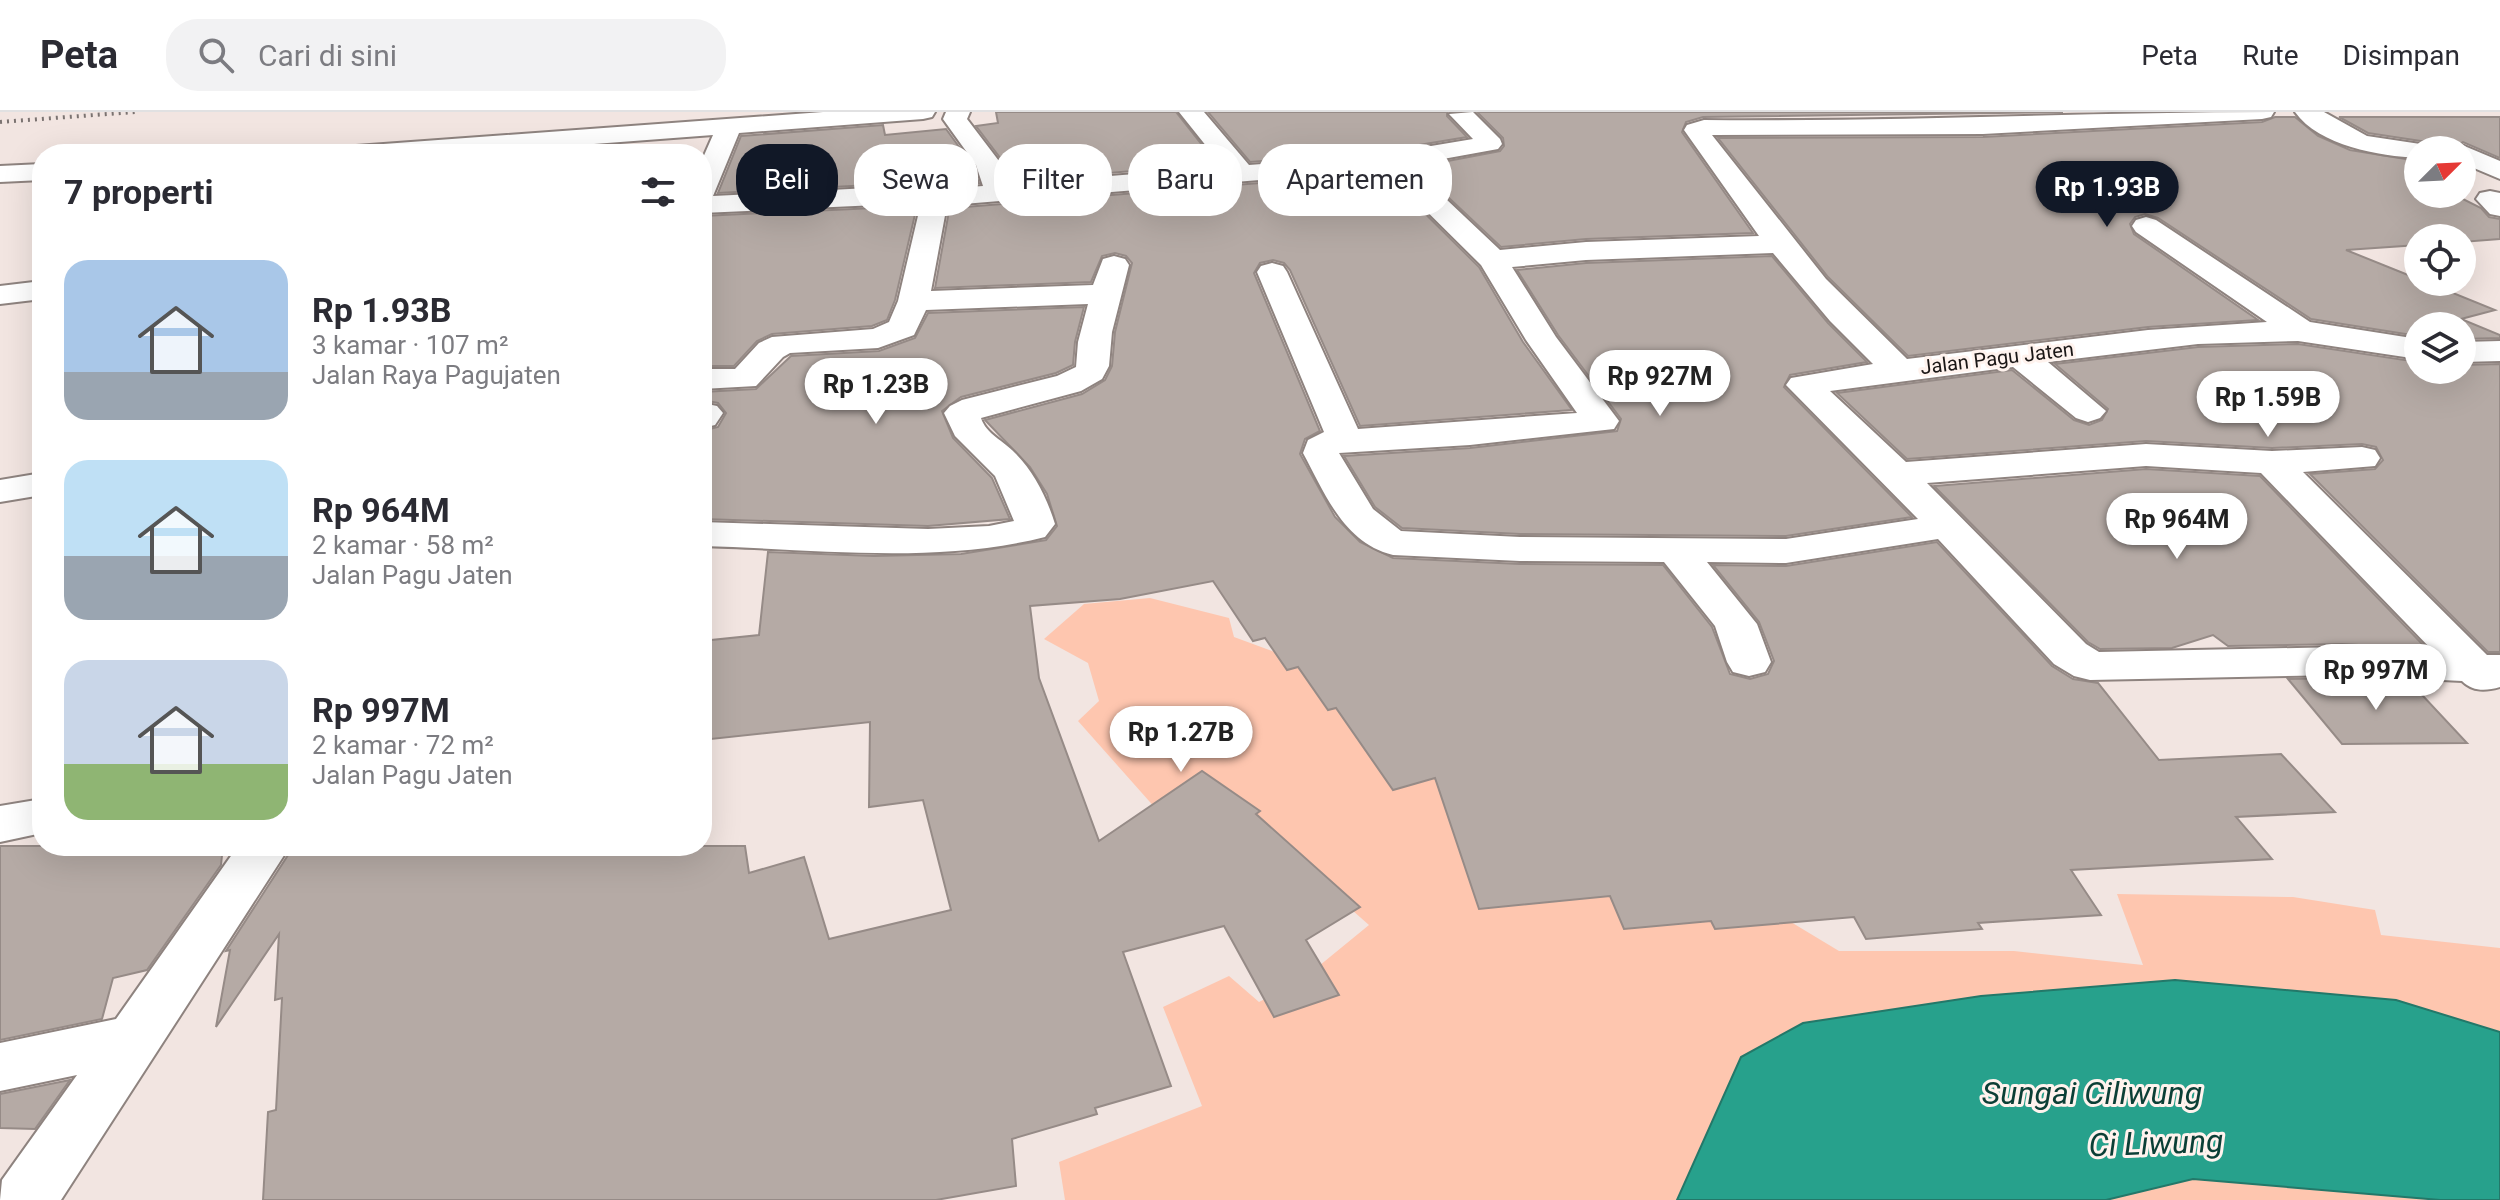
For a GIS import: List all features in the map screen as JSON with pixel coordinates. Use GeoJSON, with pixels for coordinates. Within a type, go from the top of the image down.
{"type":"FeatureCollection","features":[{"type":"Feature","properties":{"kind":"street"},"geometry":{"type":"LineString","coordinates":[[489,144],[923,112]]}},
{"type":"Feature","properties":{"kind":"street"},"geometry":{"type":"LineString","coordinates":[[958,112],[955,119],[989,165],[994,178]]}},
{"type":"Feature","properties":{"kind":"street"},"geometry":{"type":"LineString","coordinates":[[1191,112],[1243,175]]}},
{"type":"Feature","properties":{"kind":"street"},"geometry":{"type":"LineString","coordinates":[[1452,150],[1489,144],[1487,139],[1448,115],[1500,112]]}},
{"type":"Feature","properties":{"kind":"street"},"geometry":{"type":"LineString","coordinates":[[1776,120],[1868,129],[2262,112]]}},
{"type":"Feature","properties":{"kind":"street"},"geometry":{"type":"LineString","coordinates":[[2307,112],[2355,144],[2375,149],[2404,150]]}},
{"type":"Feature","properties":{"kind":"street","name":"Jalan Pagu Jaten"},"geometry":{"type":"LineString","coordinates":[[1776,120],[1696,130],[1778,244],[1850,324],[1899,370],[2212,334],[2302,331],[2404,347]]}},
{"type":"Feature","properties":{"kind":"street"},"geometry":{"type":"LineString","coordinates":[[712,168],[729,126]]}},
{"type":"Feature","properties":{"kind":"street"},"geometry":{"type":"LineString","coordinates":[[2476,160],[2500,171]]}},
{"type":"Feature","properties":{"kind":"street"},"geometry":{"type":"LineString","coordinates":[[0,174],[32,172]]}},
{"type":"Feature","properties":{"kind":"street"},"geometry":{"type":"LineString","coordinates":[[1112,185],[1258,173]]}},
{"type":"Feature","properties":{"kind":"street"},"geometry":{"type":"LineString","coordinates":[[2500,196],[2490,199],[2500,208]]}},
{"type":"Feature","properties":{"kind":"street"},"geometry":{"type":"LineString","coordinates":[[712,204],[854,197]]}},
{"type":"Feature","properties":{"kind":"street"},"geometry":{"type":"LineString","coordinates":[[712,398],[744,379],[771,350],[796,341],[847,341],[888,335],[903,328],[914,301],[930,216]]}},
{"type":"Feature","properties":{"kind":"street"},"geometry":{"type":"LineString","coordinates":[[1448,216],[1493,260],[1542,340],[1601,421],[1470,434],[1328,442],[1321,448],[1321,453],[1366,527],[1393,543],[1677,552],[1786,551],[1946,526]]}},
{"type":"Feature","properties":{"kind":"street"},"geometry":{"type":"LineString","coordinates":[[2146,226],[2302,331]]}},
{"type":"Feature","properties":{"kind":"street"},"geometry":{"type":"LineString","coordinates":[[1493,260],[1586,251],[1778,244]]}},
{"type":"Feature","properties":{"kind":"street"},"geometry":{"type":"LineString","coordinates":[[1272,272],[1345,440]]}},
{"type":"Feature","properties":{"kind":"street"},"geometry":{"type":"LineString","coordinates":[[712,534],[928,541],[989,538],[1031,529],[1035,524],[1031,508],[1007,465],[973,436],[961,418],[962,413],[989,401],[1072,383],[1087,376],[1092,370],[1094,342],[1111,279],[914,301]]}},
{"type":"Feature","properties":{"kind":"street"},"geometry":{"type":"LineString","coordinates":[[0,295],[32,291]]}},
{"type":"Feature","properties":{"kind":"street"},"geometry":{"type":"LineString","coordinates":[[2476,352],[2500,351]]}},
{"type":"Feature","properties":{"kind":"street"},"geometry":{"type":"LineString","coordinates":[[2021,357],[2088,411]]}},
{"type":"Feature","properties":{"kind":"street"},"geometry":{"type":"LineString","coordinates":[[1899,370],[1803,385],[1898,474],[2070,654],[2090,666],[2342,661],[2492,677]]}},
{"type":"Feature","properties":{"kind":"street"},"geometry":{"type":"LineString","coordinates":[[1898,474],[2146,455],[2272,462],[2362,458]]}},
{"type":"Feature","properties":{"kind":"street"},"geometry":{"type":"LineString","coordinates":[[2272,462],[2492,677]]}},
{"type":"Feature","properties":{"kind":"street"},"geometry":{"type":"LineString","coordinates":[[0,491],[32,486]]}},
{"type":"Feature","properties":{"kind":"street"},"geometry":{"type":"LineString","coordinates":[[1677,552],[1736,624],[1749,662]]}},
{"type":"Feature","properties":{"kind":"street"},"geometry":{"type":"LineString","coordinates":[[0,824],[32,818]]}},
{"type":"Feature","properties":{"kind":"street"},"geometry":{"type":"LineString","coordinates":[[25,1200],[258,856]]}},
{"type":"Feature","properties":{"kind":"street"},"geometry":{"type":"LineString","coordinates":[[0,1067],[134,1039]]}},
{"type":"Feature","properties":{"kind":"shaded area"},"geometry":{"type":"Polygon","coordinates":[[[1150,598],[1229,618],[1234,637],[1299,661],[1681,856],[1839,951],[2014,951],[2143,965],[2117,894],[2293,897],[2375,910],[2381,935],[2500,948],[2500,1032],[2396,1000],[1741,1057],[1678,1200],[1065,1200],[1059,1162],[1202,1106],[1163,1007],[1229,976],[1259,1002],[1303,979],[1369,925],[1270,838],[1165,819],[1078,721],[1099,701],[1088,663],[1044,639],[1084,604],[1150,598]]]}},
{"type":"Feature","properties":{"kind":"shaded area"},"geometry":{"type":"Polygon","coordinates":[[[2193,1179],[2407,1196],[2440,1200],[2106,1200],[2193,1179]]]}},
{"type":"Feature","properties":{"kind":"water","name":"Sungai Ciliwung"},"geometry":{"type":"Polygon","coordinates":[[[2175,980],[2396,1000],[2500,1032],[2500,1200],[2440,1200],[2193,1179],[2106,1200],[1677,1200],[1741,1057],[1803,1023],[1981,996],[2175,980]]]}},
{"type":"Feature","properties":{"kind":"building"},"geometry":{"type":"Polygon","coordinates":[[[996,112],[1176,112],[1201,144],[1128,144],[1128,171],[1112,173],[1112,144],[994,144],[994,150],[976,126],[998,123],[996,112]]]}},
{"type":"Feature","properties":{"kind":"building"},"geometry":{"type":"Polygon","coordinates":[[[1208,112],[1447,112],[1447,116],[1467,137],[1425,144],[1258,144],[1258,161],[1250,162],[1242,152],[1242,144],[1235,144],[1208,112]]]}},
{"type":"Feature","properties":{"kind":"building"},"geometry":{"type":"Polygon","coordinates":[[[1477,112],[2063,112],[1703,117],[1686,122],[1682,132],[1753,233],[1586,239],[1501,247],[1452,201],[1452,160],[1500,151],[1504,146],[1503,138],[1477,112]]]}},
{"type":"Feature","properties":{"kind":"building"},"geometry":{"type":"Polygon","coordinates":[[[2275,117],[2295,117],[2318,136],[2350,150],[2404,159],[2404,208],[2476,208],[2476,206],[2489,217],[2500,219],[2500,239],[2476,241],[2476,224],[2404,224],[2404,246],[2346,250],[2404,273],[2404,296],[2460,296],[2495,310],[2476,315],[2476,312],[2404,312],[2404,334],[2311,319],[2158,218],[2145,214],[2135,217],[2130,224],[2134,234],[2258,320],[2148,327],[1908,356],[1828,277],[1718,138],[1983,137],[2262,122],[2275,117]]]}},
{"type":"Feature","properties":{"kind":"building"},"geometry":{"type":"Polygon","coordinates":[[[2339,117],[2500,117],[2500,158],[2476,148],[2476,136],[2404,136],[2404,138],[2368,133],[2339,117]]]}},
{"type":"Feature","properties":{"kind":"building"},"geometry":{"type":"Polygon","coordinates":[[[883,125],[885,135],[946,129],[957,144],[854,144],[854,186],[838,187],[838,144],[738,144],[741,136],[883,125]]]}},
{"type":"Feature","properties":{"kind":"building"},"geometry":{"type":"Polygon","coordinates":[[[736,148],[736,192],[718,193],[736,148]]]}},
{"type":"Feature","properties":{"kind":"building"},"geometry":{"type":"Polygon","coordinates":[[[1258,183],[1258,216],[1427,216],[1479,267],[1523,342],[1572,410],[1360,426],[1290,270],[1284,263],[1273,260],[1260,263],[1254,273],[1320,431],[1305,439],[1300,454],[1335,517],[1360,542],[1393,558],[1520,564],[1663,565],[1712,627],[1730,674],[1750,679],[1768,674],[1774,661],[1759,622],[1713,565],[1786,566],[1937,542],[2052,666],[2073,679],[2098,683],[2159,760],[2281,754],[2335,812],[2236,817],[2272,859],[2071,870],[2101,915],[1978,923],[1982,929],[1866,939],[1854,917],[1715,929],[1711,921],[1624,929],[1610,896],[1479,909],[1435,778],[1393,790],[1336,708],[1328,710],[1298,667],[1287,670],[1265,638],[1253,641],[1213,581],[1120,599],[1030,606],[1039,678],[1099,841],[1202,771],[1260,811],[1256,814],[1360,907],[1306,940],[1339,995],[1274,1017],[1224,926],[1123,952],[1171,1086],[1095,1108],[1097,1114],[1012,1139],[1016,1186],[936,1200],[263,1200],[268,1112],[276,1110],[282,998],[275,1000],[279,934],[216,1027],[230,950],[226,951],[287,856],[712,856],[712,846],[745,846],[749,873],[804,857],[829,939],[951,910],[923,800],[869,807],[870,722],[712,739],[712,640],[759,635],[768,552],[874,556],[961,554],[1046,540],[1057,526],[1047,494],[1030,467],[985,420],[1082,394],[1105,380],[1112,366],[1115,332],[1132,263],[1126,256],[1115,253],[1102,256],[1091,282],[935,288],[948,216],[978,216],[978,206],[994,205],[994,216],[1112,216],[1112,195],[1128,194],[1128,216],[1242,216],[1242,185],[1258,183]]]}},
{"type":"Feature","properties":{"kind":"building"},"geometry":{"type":"Polygon","coordinates":[[[854,209],[854,216],[915,216],[895,300],[887,320],[872,326],[772,334],[757,341],[734,366],[712,366],[712,216],[838,216],[838,210],[854,209]]]}},
{"type":"Feature","properties":{"kind":"building"},"geometry":{"type":"Polygon","coordinates":[[[1772,256],[1828,323],[1867,362],[1790,375],[1784,387],[1912,517],[1786,536],[1520,534],[1402,528],[1375,507],[1344,456],[1470,448],[1617,431],[1621,419],[1558,335],[1517,270],[1586,263],[1772,256]]]}},
{"type":"Feature","properties":{"kind":"building"},"geometry":{"type":"Polygon","coordinates":[[[1084,307],[1073,365],[1056,373],[961,397],[942,411],[953,438],[992,478],[1010,519],[928,526],[712,519],[712,428],[718,427],[726,413],[718,403],[712,402],[712,391],[756,389],[791,356],[879,351],[915,338],[928,313],[1084,307]]]}},
{"type":"Feature","properties":{"kind":"building"},"geometry":{"type":"Polygon","coordinates":[[[2476,325],[2500,335],[2500,338],[2476,339],[2476,325]]]}},
{"type":"Feature","properties":{"kind":"building"},"geometry":{"type":"Polygon","coordinates":[[[2298,344],[2404,360],[2404,384],[2476,384],[2476,365],[2500,364],[2500,652],[2488,652],[2310,474],[2375,469],[2383,460],[2376,447],[2362,444],[2272,448],[2146,441],[1907,459],[1837,393],[2012,370],[2074,420],[2089,425],[2102,420],[2108,409],[2055,364],[2198,347],[2298,344]]]}},
{"type":"Feature","properties":{"kind":"building"},"geometry":{"type":"Polygon","coordinates":[[[2146,469],[2260,476],[2427,649],[2342,644],[2228,646],[2213,635],[2172,648],[2100,649],[2088,642],[1934,486],[2146,469]]]}},
{"type":"Feature","properties":{"kind":"building"},"geometry":{"type":"Polygon","coordinates":[[[2288,679],[2409,681],[2467,743],[2342,744],[2288,679]]]}},
{"type":"Feature","properties":{"kind":"building"},"geometry":{"type":"Polygon","coordinates":[[[0,846],[32,846],[32,856],[222,856],[221,865],[147,970],[113,978],[102,1019],[0,1040],[0,846]]]}},
{"type":"Feature","properties":{"kind":"building"},"geometry":{"type":"Polygon","coordinates":[[[70,1080],[35,1129],[0,1128],[0,1094],[70,1080]]]}},
{"type":"Feature","properties":{"kind":"railway"},"geometry":{"type":"LineString","coordinates":[[0,122],[135,112]]}},
{"type":"Feature","properties":{"kind":"water label","name":"Ci Liwung"},"geometry":{"type":"Point","coordinates":[2156,1143]}}]}
